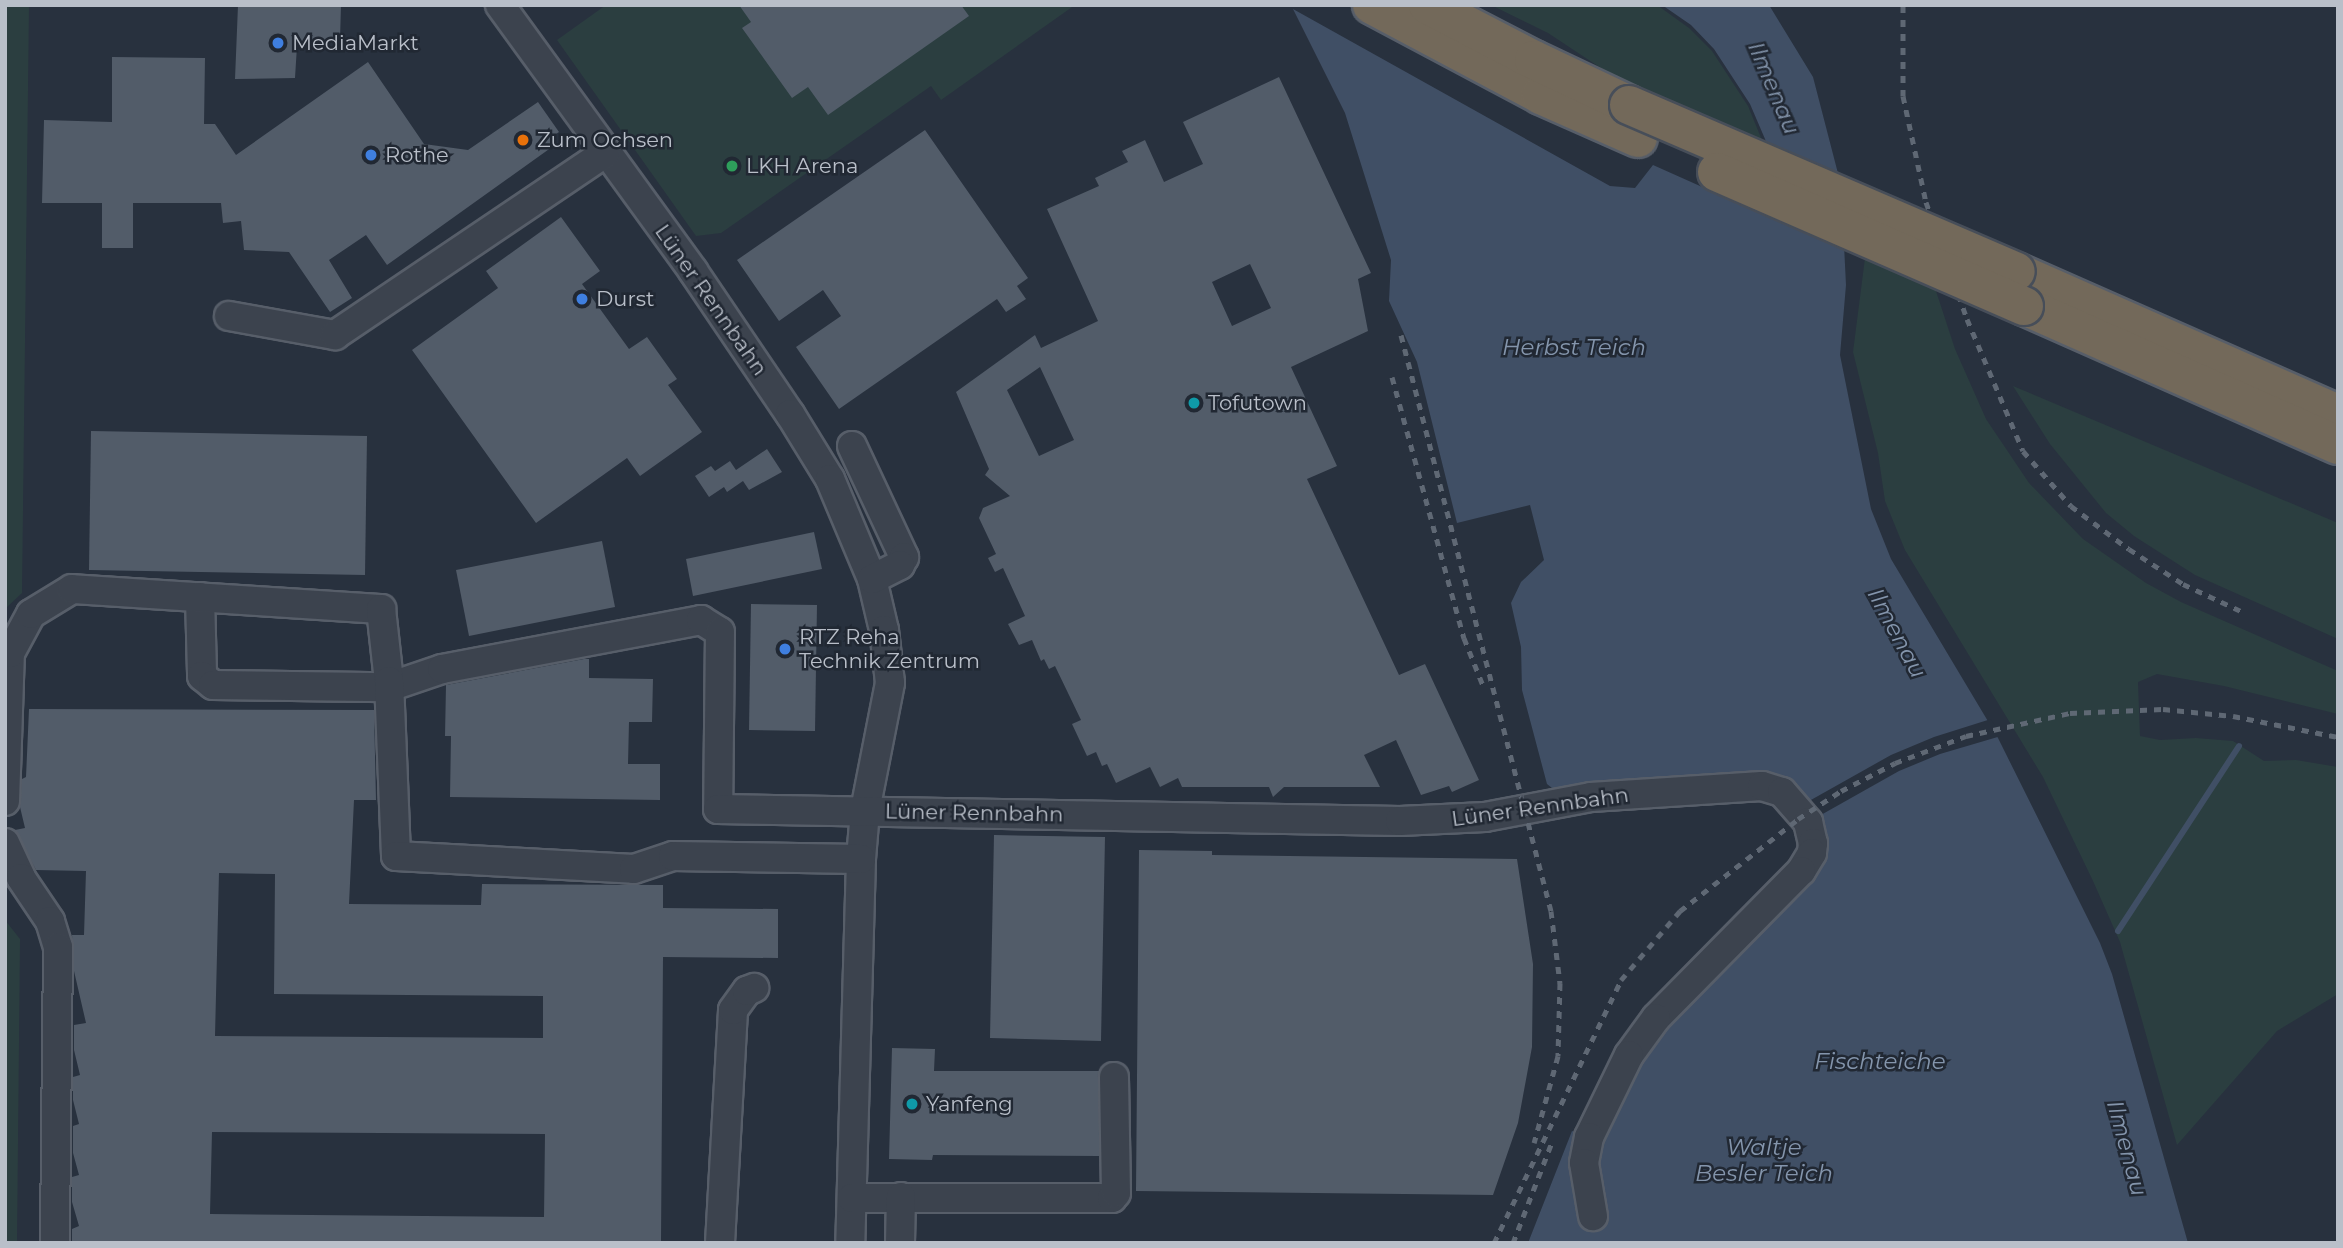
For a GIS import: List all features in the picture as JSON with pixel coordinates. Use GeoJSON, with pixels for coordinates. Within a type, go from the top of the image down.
{"type":"FeatureCollection","features":[{"type":"Feature","properties":{"kind":"highway"},"geometry":{"type":"LineString","coordinates":[[1372,5],[1465,57],[1634,121],[2020,289],[2338,414]]}},
{"type":"Feature","properties":{"kind":"highway"},"geometry":{"type":"LineString","coordinates":[[1428,5],[1534,61],[1634,121]]}},
{"type":"Feature","properties":{"kind":"highway"},"geometry":{"type":"LineString","coordinates":[[2020,289],[2338,445]]}},
{"type":"Feature","properties":{"kind":"street","name":"Lüner Rennbahn"},"geometry":{"type":"LineString","coordinates":[[500,5],[693,271],[790,414],[830,479],[872,579],[884,630],[890,683],[865,811],[861,859],[850,1243]]}},
{"type":"Feature","properties":{"kind":"street"},"geometry":{"type":"LineString","coordinates":[[229,316],[335,335],[605,153]]}},
{"type":"Feature","properties":{"kind":"street"},"geometry":{"type":"LineString","coordinates":[[852,446],[904,557],[900,565],[872,579]]}},
{"type":"Feature","properties":{"kind":"street"},"geometry":{"type":"LineString","coordinates":[[5,801],[10,653],[31,614],[72,589],[381,609],[389,687],[396,856],[634,869],[673,856],[861,859]]}},
{"type":"Feature","properties":{"kind":"street"},"geometry":{"type":"LineString","coordinates":[[200,597],[202,676],[213,685],[389,687],[442,668],[701,620],[720,632],[718,809],[865,811]]}},
{"type":"Feature","properties":{"kind":"street","name":"Lüner Rennbahn"},"geometry":{"type":"LineString","coordinates":[[865,811],[1443,820],[1485,817],[1591,797],[1762,786],[1782,792],[1808,822],[1812,853],[1801,871],[1656,1018],[1629,1055],[1589,1137],[1584,1163],[1593,1216]]}},
{"type":"Feature","properties":{"kind":"street"},"geometry":{"type":"LineString","coordinates":[[5,843],[21,878],[50,921],[58,947],[55,1243]]}},
{"type":"Feature","properties":{"kind":"street"},"geometry":{"type":"LineString","coordinates":[[720,1243],[733,1010],[747,991],[754,988]]}},
{"type":"Feature","properties":{"kind":"street"},"geometry":{"type":"LineString","coordinates":[[852,1198],[1112,1198],[1116,1193],[1114,1077]]}},
{"type":"Feature","properties":{"kind":"street"},"geometry":{"type":"LineString","coordinates":[[900,1243],[901,1197]]}},
{"type":"Feature","properties":{"kind":"shaded area"},"geometry":{"type":"Polygon","coordinates":[[[5,5],[29,5],[22,593],[5,609],[5,5]]]}},
{"type":"Feature","properties":{"kind":"shaded area","name":"LKH Arena"},"geometry":{"type":"Polygon","coordinates":[[[606,5],[1075,5],[941,100],[931,86],[721,233],[696,236],[557,40],[606,5]]]}},
{"type":"Feature","properties":{"kind":"shaded area"},"geometry":{"type":"Polygon","coordinates":[[[1491,5],[1657,5],[1689,28],[1712,51],[1748,106],[1764,145],[1625,84],[1548,33],[1491,5]]]}},
{"type":"Feature","properties":{"kind":"shaded area"},"geometry":{"type":"Polygon","coordinates":[[[1865,258],[1935,288],[1955,349],[1986,419],[2029,483],[2083,539],[2146,583],[2181,602],[2338,671],[2338,714],[2224,686],[2157,674],[2138,682],[2140,736],[2160,740],[2196,738],[2233,741],[2264,761],[2296,760],[2338,767],[2338,994],[2277,1031],[2177,1145],[2120,942],[2093,881],[2043,777],[1905,550],[1885,501],[1878,453],[1853,352],[1865,258]]]}},
{"type":"Feature","properties":{"kind":"shaded area"},"geometry":{"type":"Polygon","coordinates":[[[2013,386],[2338,523],[2338,639],[2195,575],[2134,536],[2106,513],[2050,444],[2013,386]]]}},
{"type":"Feature","properties":{"kind":"shaded area"},"geometry":{"type":"Polygon","coordinates":[[[5,920],[20,939],[17,1243],[5,1243],[5,920]]]}},
{"type":"Feature","properties":{"kind":"water","name":"Fischteiche"},"geometry":{"type":"Polygon","coordinates":[[[1662,5],[1769,5],[1813,77],[1841,185],[1846,285],[1840,355],[1871,509],[1891,559],[1998,738],[2100,943],[2112,974],[2188,1243],[1528,1243],[1572,1131],[1596,1140],[1636,1059],[1806,876],[1796,793],[1557,792],[1547,784],[1522,690],[1521,647],[1511,603],[1521,582],[1544,560],[1530,505],[1457,523],[1417,362],[1389,301],[1391,260],[1345,113],[1293,9],[1610,186],[1635,188],[1653,165],[1774,219],[1768,146],[1750,104],[1714,49],[1691,25],[1662,5]]]}},
{"type":"Feature","properties":{"kind":"pier"},"geometry":{"type":"Polygon","coordinates":[[[1991,719],[2001,736],[1940,754],[1899,771],[1812,820],[1802,805],[1891,755],[1934,737],[1991,719]]]}},
{"type":"Feature","properties":{"kind":"building","name":"MediaMarkt"},"geometry":{"type":"Polygon","coordinates":[[[238,5],[341,5],[340,40],[297,46],[295,78],[235,79],[238,5]]]}},
{"type":"Feature","properties":{"kind":"building"},"geometry":{"type":"Polygon","coordinates":[[[739,5],[961,5],[969,16],[828,115],[808,87],[792,98],[742,28],[751,22],[739,5]]]}},
{"type":"Feature","properties":{"kind":"building"},"geometry":{"type":"Polygon","coordinates":[[[112,57],[205,58],[204,124],[215,124],[236,155],[368,62],[424,144],[468,150],[538,102],[559,132],[553,136],[552,147],[387,265],[366,235],[329,260],[352,298],[330,312],[289,252],[244,250],[241,221],[223,223],[221,203],[133,203],[133,248],[102,248],[102,203],[42,203],[44,120],[112,122],[112,57]]]}},
{"type":"Feature","properties":{"kind":"building","name":"Tofutown"},"geometry":{"type":"Polygon","coordinates":[[[1279,77],[1371,273],[1358,279],[1368,331],[1291,367],[1337,466],[1307,479],[1399,675],[1425,664],[1479,780],[1452,792],[1449,786],[1421,795],[1396,740],[1364,755],[1380,787],[1284,787],[1273,797],[1269,787],[1182,787],[1178,778],[1160,787],[1150,767],[1116,783],[1107,764],[1102,766],[1096,752],[1087,756],[1072,724],[1081,720],[1055,666],[1049,669],[1044,659],[1041,661],[1032,640],[1019,645],[1008,624],[1025,616],[1003,568],[995,572],[988,558],[996,554],[979,518],[983,508],[1010,496],[985,475],[989,469],[956,392],[1035,335],[1041,348],[1098,321],[1047,209],[1099,186],[1095,178],[1128,162],[1122,151],[1145,140],[1164,182],[1203,164],[1183,122],[1279,77]],[[1250,264],[1212,282],[1232,326],[1271,308],[1250,264]],[[1040,367],[1007,390],[1039,456],[1074,440],[1040,367]]]}},
{"type":"Feature","properties":{"kind":"building"},"geometry":{"type":"Polygon","coordinates":[[[925,130],[1028,278],[1017,286],[1026,299],[1006,312],[997,299],[839,409],[796,347],[841,316],[823,290],[779,321],[737,260],[925,130]]]}},
{"type":"Feature","properties":{"kind":"building"},"geometry":{"type":"Polygon","coordinates":[[[561,217],[600,271],[582,284],[629,349],[647,337],[677,379],[668,385],[702,432],[640,476],[627,458],[536,523],[412,350],[498,288],[486,271],[561,217]]]}},
{"type":"Feature","properties":{"kind":"building"},"geometry":{"type":"Polygon","coordinates":[[[91,431],[367,436],[365,575],[89,570],[91,431]]]}},
{"type":"Feature","properties":{"kind":"building"},"geometry":{"type":"Polygon","coordinates":[[[767,449],[782,472],[749,490],[743,481],[727,492],[724,487],[709,497],[695,476],[711,466],[715,471],[730,461],[736,470],[767,449]]]}},
{"type":"Feature","properties":{"kind":"building"},"geometry":{"type":"Polygon","coordinates":[[[814,532],[822,569],[693,596],[686,559],[814,532]]]}},
{"type":"Feature","properties":{"kind":"building"},"geometry":{"type":"Polygon","coordinates":[[[602,541],[615,607],[469,636],[456,570],[602,541]]]}},
{"type":"Feature","properties":{"kind":"building"},"geometry":{"type":"Polygon","coordinates":[[[751,604],[817,605],[815,731],[749,730],[751,604]]]}},
{"type":"Feature","properties":{"kind":"building"},"geometry":{"type":"Polygon","coordinates":[[[589,659],[589,678],[653,679],[652,722],[629,722],[628,764],[660,764],[660,800],[450,797],[451,736],[445,736],[446,685],[589,659]]]}},
{"type":"Feature","properties":{"kind":"building"},"geometry":{"type":"Polygon","coordinates":[[[29,709],[374,710],[376,800],[354,800],[349,904],[481,905],[482,884],[663,885],[663,908],[778,909],[778,958],[663,957],[661,1243],[72,1243],[72,1229],[79,1226],[72,1202],[72,1177],[79,1175],[73,1153],[73,1126],[79,1124],[73,1100],[73,1077],[80,1075],[74,1050],[74,1025],[86,1023],[74,971],[72,935],[84,935],[86,871],[36,870],[15,830],[25,828],[20,807],[22,779],[26,777],[29,709]],[[219,873],[215,1036],[543,1038],[543,996],[274,994],[275,874],[219,873]],[[212,1132],[210,1214],[544,1217],[545,1134],[212,1132]]]}},
{"type":"Feature","properties":{"kind":"building"},"geometry":{"type":"Polygon","coordinates":[[[994,835],[1105,837],[1101,1041],[990,1038],[994,835]]]}},
{"type":"Feature","properties":{"kind":"building"},"geometry":{"type":"Polygon","coordinates":[[[1139,850],[1212,851],[1212,855],[1517,859],[1533,964],[1532,1047],[1518,1123],[1493,1195],[1136,1191],[1139,850]]]}},
{"type":"Feature","properties":{"kind":"building"},"geometry":{"type":"Polygon","coordinates":[[[892,1048],[935,1049],[934,1071],[1099,1071],[1099,1156],[933,1155],[932,1160],[889,1159],[892,1048]]]}},
{"type":"Feature","properties":{"kind":"waterway"},"geometry":{"type":"LineString","coordinates":[[2118,931],[2239,746]]}},
{"type":"Feature","properties":{"kind":"railway"},"geometry":{"type":"LineString","coordinates":[[1903,5],[1903,96],[1926,202],[1967,319],[2023,451],[2071,506],[2129,549],[2183,584],[2245,613]]}},
{"type":"Feature","properties":{"kind":"railway"},"geometry":{"type":"LineString","coordinates":[[1401,335],[1551,911],[1560,983],[1558,1056],[1534,1143]]}},
{"type":"Feature","properties":{"kind":"railway"},"geometry":{"type":"LineString","coordinates":[[1392,377],[1464,638],[1484,688]]}},
{"type":"Feature","properties":{"kind":"railway"},"geometry":{"type":"LineString","coordinates":[[1494,1243],[1621,980],[1680,911],[1798,819],[1841,791],[1895,763],[1966,736],[2070,713],[2163,709],[2233,716],[2338,737]]}},
{"type":"Feature","properties":{"kind":"railway"},"geometry":{"type":"LineString","coordinates":[[1513,1243],[1552,1142]]}},
{"type":"Feature","properties":{"kind":"place","name":"MediaMarkt"},"geometry":{"type":"Point","coordinates":[278,43]}},
{"type":"Feature","properties":{"kind":"place","name":"Zum Ochsen"},"geometry":{"type":"Point","coordinates":[523,140]}},
{"type":"Feature","properties":{"kind":"place","name":"Rothe"},"geometry":{"type":"Point","coordinates":[371,155]}},
{"type":"Feature","properties":{"kind":"place","name":"LKH Arena"},"geometry":{"type":"Point","coordinates":[732,166]}},
{"type":"Feature","properties":{"kind":"place","name":"Durst"},"geometry":{"type":"Point","coordinates":[582,299]}},
{"type":"Feature","properties":{"kind":"place","name":"Tofutown"},"geometry":{"type":"Point","coordinates":[1194,403]}},
{"type":"Feature","properties":{"kind":"place","name":"RTZ Reha Technik Zentrum"},"geometry":{"type":"Point","coordinates":[785,649]}},
{"type":"Feature","properties":{"kind":"place","name":"Yanfeng"},"geometry":{"type":"Point","coordinates":[912,1104]}},
{"type":"Feature","properties":{"kind":"water label","name":"Ilmenau"},"geometry":{"type":"Point","coordinates":[1774,88]}},
{"type":"Feature","properties":{"kind":"water label","name":"Herbst Teich"},"geometry":{"type":"Point","coordinates":[1574,347]}},
{"type":"Feature","properties":{"kind":"water label","name":"Ilmenau"},"geometry":{"type":"Point","coordinates":[1897,633]}},
{"type":"Feature","properties":{"kind":"water label","name":"Ilmenau"},"geometry":{"type":"Point","coordinates":[2127,1148]}},
{"type":"Feature","properties":{"kind":"water label","name":"Waltje Besler Teich"},"geometry":{"type":"Point","coordinates":[1764,1160]}}]}
